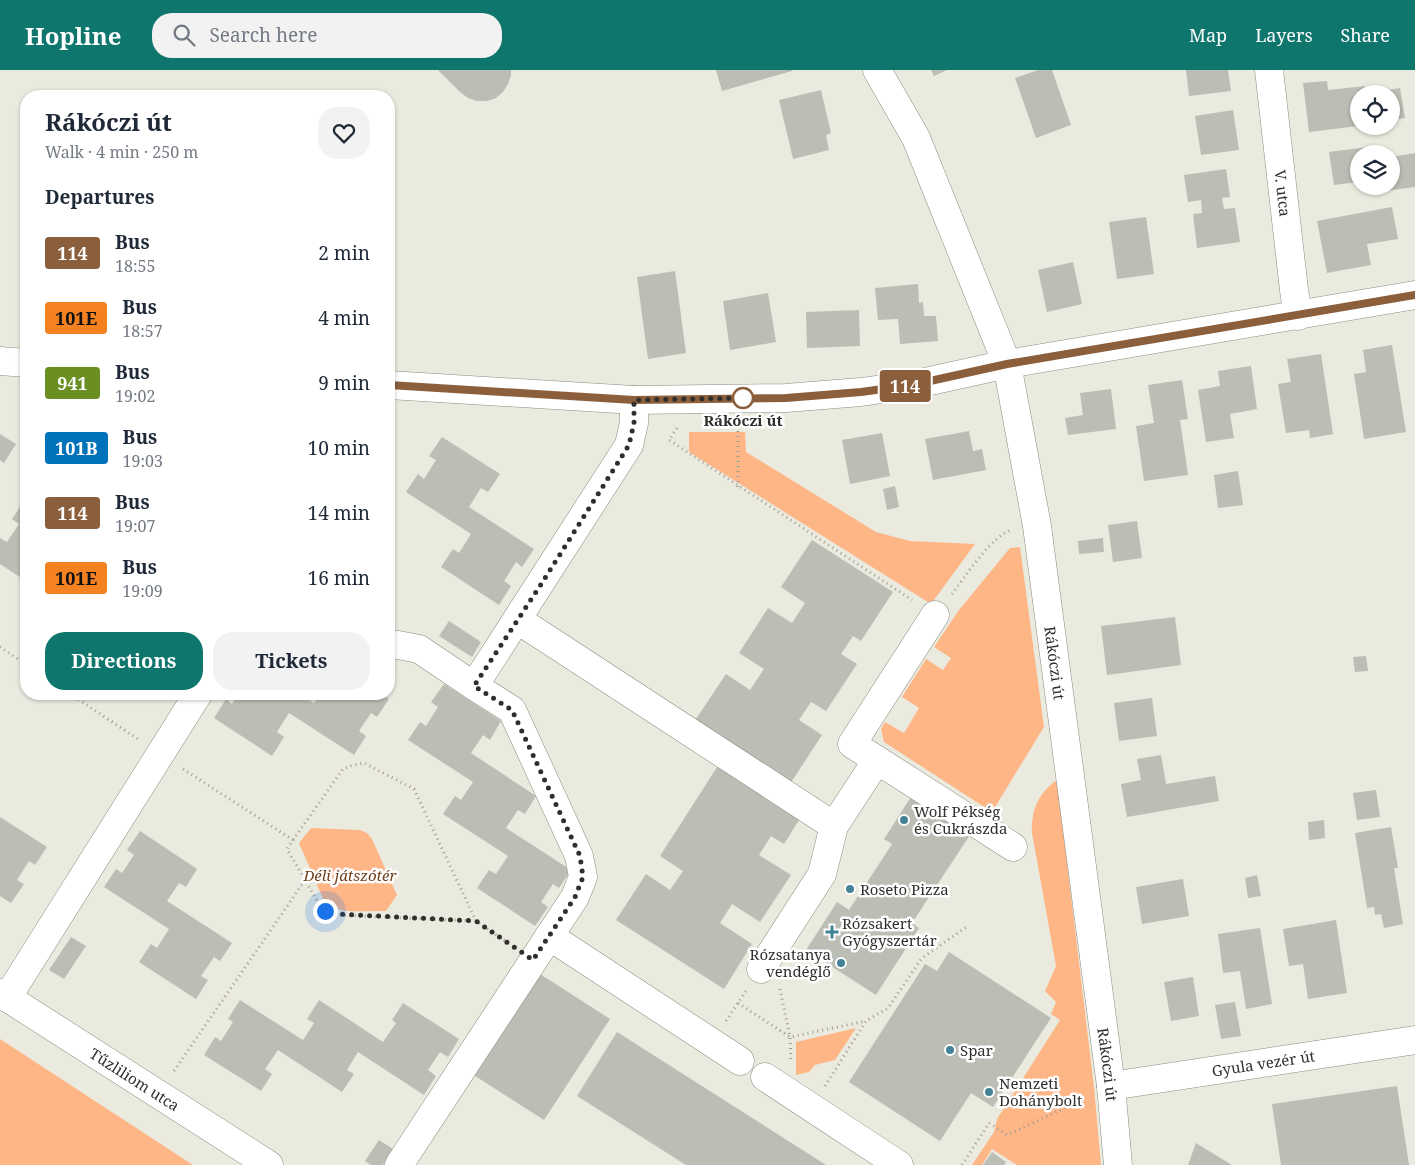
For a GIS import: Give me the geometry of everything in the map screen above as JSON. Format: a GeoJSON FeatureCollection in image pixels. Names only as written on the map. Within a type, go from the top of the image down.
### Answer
{"type":"FeatureCollection","features":[{"type":"Feature","properties":{"kind":"street","name":"Rákóczi út"},"geometry":{"type":"LineString","coordinates":[[877,70],[916,138],[1007,364],[1037,526],[1111,1086],[1118,1165]]}},
{"type":"Feature","properties":{"kind":"street","name":"V. utca"},"geometry":{"type":"LineString","coordinates":[[1269,70],[1298,316]]}},
{"type":"Feature","properties":{"kind":"street"},"geometry":{"type":"LineString","coordinates":[[395,385],[634,400],[786,398],[861,392],[912,385],[1007,364],[1415,295]]}},
{"type":"Feature","properties":{"kind":"street"},"geometry":{"type":"LineString","coordinates":[[0,361],[20,363]]}},
{"type":"Feature","properties":{"kind":"street"},"geometry":{"type":"LineString","coordinates":[[474,686],[629,445],[634,423],[634,400]]}},
{"type":"Feature","properties":{"kind":"street"},"geometry":{"type":"LineString","coordinates":[[935,615],[852,744],[1012,847]]}},
{"type":"Feature","properties":{"kind":"street"},"geometry":{"type":"LineString","coordinates":[[518,620],[834,826]]}},
{"type":"Feature","properties":{"kind":"street"},"geometry":{"type":"LineString","coordinates":[[395,645],[419,649],[512,710],[580,856],[583,877],[575,897],[399,1165]]}},
{"type":"Feature","properties":{"kind":"street"},"geometry":{"type":"LineString","coordinates":[[3,996],[194,700]]}},
{"type":"Feature","properties":{"kind":"street"},"geometry":{"type":"LineString","coordinates":[[760,969],[822,874],[834,826],[877,760]]}},
{"type":"Feature","properties":{"kind":"street"},"geometry":{"type":"LineString","coordinates":[[549,936],[740,1061]]}},
{"type":"Feature","properties":{"kind":"street","name":"Tűzliliom utca"},"geometry":{"type":"LineString","coordinates":[[3,996],[269,1165]]}},
{"type":"Feature","properties":{"kind":"street","name":"Gyula vezér út"},"geometry":{"type":"LineString","coordinates":[[1111,1086],[1415,1040]]}},
{"type":"Feature","properties":{"kind":"street"},"geometry":{"type":"LineString","coordinates":[[765,1077],[899,1165]]}},
{"type":"Feature","properties":{"kind":"path"},"geometry":{"type":"LineString","coordinates":[[738,426],[738,487]]}},
{"type":"Feature","properties":{"kind":"path"},"geometry":{"type":"LineString","coordinates":[[677,428],[669,440],[935,615],[992,543],[1008,531],[1037,526]]}},
{"type":"Feature","properties":{"kind":"path"},"geometry":{"type":"LineString","coordinates":[[0,647],[20,660]]}},
{"type":"Feature","properties":{"kind":"path"},"geometry":{"type":"LineString","coordinates":[[79,700],[293,840]]}},
{"type":"Feature","properties":{"kind":"path"},"geometry":{"type":"LineString","coordinates":[[476,921],[337,914],[325,911],[287,849],[343,769],[353,764],[364,763],[414,789],[476,921],[533,960]]}},
{"type":"Feature","properties":{"kind":"path"},"geometry":{"type":"LineString","coordinates":[[158,1094],[305,880]]}},
{"type":"Feature","properties":{"kind":"path"},"geometry":{"type":"LineString","coordinates":[[738,1003],[790,1037],[866,1021],[888,1008],[922,958],[968,926]]}},
{"type":"Feature","properties":{"kind":"path"},"geometry":{"type":"LineString","coordinates":[[712,1043],[760,969],[778,980],[801,1101]]}},
{"type":"Feature","properties":{"kind":"path"},"geometry":{"type":"LineString","coordinates":[[801,1101],[866,1021]]}},
{"type":"Feature","properties":{"kind":"path"},"geometry":{"type":"LineString","coordinates":[[962,1165],[989,1123],[1007,1135],[1111,1086]]}},
{"type":"Feature","properties":{"kind":"green space"},"geometry":{"type":"Polygon","coordinates":[[[689,432],[745,432],[746,452],[876,532],[910,541],[975,544],[931,604],[689,452],[689,432]]]}},
{"type":"Feature","properties":{"kind":"green space"},"geometry":{"type":"Polygon","coordinates":[[[1020,547],[1044,727],[992,812],[884,742],[881,729],[885,722],[904,733],[919,708],[902,697],[926,659],[943,670],[951,658],[934,647],[959,610],[1010,548],[1020,547]]]}},
{"type":"Feature","properties":{"kind":"green space"},"geometry":{"type":"Polygon","coordinates":[[[1057,780],[1094,1087],[1101,1165],[1017,1165],[992,1149],[982,1165],[972,1165],[994,1132],[997,1119],[1060,1020],[1051,1014],[1056,1002],[1045,991],[1056,966],[1032,833],[1034,810],[1037,803],[1050,785],[1057,780]]]}},
{"type":"Feature","properties":{"kind":"green space","name":"Déli játszótér"},"geometry":{"type":"Polygon","coordinates":[[[311,828],[360,830],[367,833],[372,839],[397,895],[386,911],[337,909],[324,901],[299,843],[311,828]]]}},
{"type":"Feature","properties":{"kind":"green space"},"geometry":{"type":"Polygon","coordinates":[[[856,1028],[835,1060],[815,1065],[809,1072],[796,1075],[796,1042],[856,1028]]]}},
{"type":"Feature","properties":{"kind":"green space"},"geometry":{"type":"Polygon","coordinates":[[[0,1039],[193,1165],[0,1165],[0,1039]]]}},
{"type":"Feature","properties":{"kind":"building"},"geometry":{"type":"Polygon","coordinates":[[[438,70],[511,70],[511,75],[503,92],[496,98],[487,101],[477,101],[468,98],[460,92],[438,70]]]}},
{"type":"Feature","properties":{"kind":"building"},"geometry":{"type":"Polygon","coordinates":[[[716,70],[792,70],[792,71],[722,91],[716,70]]]}},
{"type":"Feature","properties":{"kind":"building"},"geometry":{"type":"Polygon","coordinates":[[[931,70],[947,70],[934,76],[931,70]]]}},
{"type":"Feature","properties":{"kind":"building"},"geometry":{"type":"Polygon","coordinates":[[[1038,70],[1052,70],[1071,125],[1036,138],[1015,78],[1038,70]]]}},
{"type":"Feature","properties":{"kind":"building"},"geometry":{"type":"Polygon","coordinates":[[[1186,70],[1228,70],[1231,91],[1189,96],[1186,70]]]}},
{"type":"Feature","properties":{"kind":"building"},"geometry":{"type":"Polygon","coordinates":[[[1327,81],[1328,90],[1350,88],[1350,127],[1309,132],[1303,83],[1327,81]]]}},
{"type":"Feature","properties":{"kind":"building"},"geometry":{"type":"Polygon","coordinates":[[[1400,88],[1405,118],[1400,119],[1400,88]]]}},
{"type":"Feature","properties":{"kind":"building"},"geometry":{"type":"Polygon","coordinates":[[[821,90],[831,133],[826,135],[829,150],[793,159],[779,100],[821,90]]]}},
{"type":"Feature","properties":{"kind":"building"},"geometry":{"type":"Polygon","coordinates":[[[1233,110],[1239,150],[1201,155],[1195,116],[1233,110]]]}},
{"type":"Feature","properties":{"kind":"building"},"geometry":{"type":"Polygon","coordinates":[[[1350,149],[1350,183],[1334,185],[1329,152],[1350,149]]]}},
{"type":"Feature","properties":{"kind":"building"},"geometry":{"type":"Polygon","coordinates":[[[1415,153],[1415,187],[1400,189],[1400,156],[1415,153]]]}},
{"type":"Feature","properties":{"kind":"building"},"geometry":{"type":"Polygon","coordinates":[[[1226,169],[1230,197],[1222,198],[1224,209],[1235,208],[1240,242],[1197,248],[1193,214],[1202,213],[1201,200],[1188,202],[1184,175],[1226,169]]]}},
{"type":"Feature","properties":{"kind":"building"},"geometry":{"type":"Polygon","coordinates":[[[1392,207],[1398,239],[1367,244],[1371,265],[1327,273],[1317,221],[1392,207]]]}},
{"type":"Feature","properties":{"kind":"building"},"geometry":{"type":"Polygon","coordinates":[[[1146,217],[1154,274],[1117,279],[1109,222],[1146,217]]]}},
{"type":"Feature","properties":{"kind":"building"},"geometry":{"type":"Polygon","coordinates":[[[1073,262],[1082,304],[1047,312],[1038,270],[1073,262]]]}},
{"type":"Feature","properties":{"kind":"building"},"geometry":{"type":"Polygon","coordinates":[[[675,271],[686,353],[648,359],[637,277],[675,271]]]}},
{"type":"Feature","properties":{"kind":"building"},"geometry":{"type":"Polygon","coordinates":[[[918,284],[919,303],[923,302],[924,316],[936,316],[938,341],[900,344],[898,319],[878,320],[875,288],[918,284]]]}},
{"type":"Feature","properties":{"kind":"building"},"geometry":{"type":"Polygon","coordinates":[[[768,293],[776,342],[730,350],[723,301],[768,293]]]}},
{"type":"Feature","properties":{"kind":"building"},"geometry":{"type":"Polygon","coordinates":[[[859,310],[860,346],[807,348],[806,312],[859,310]]]}},
{"type":"Feature","properties":{"kind":"building"},"geometry":{"type":"Polygon","coordinates":[[[1392,345],[1406,432],[1364,439],[1354,374],[1366,372],[1363,350],[1392,345]]]}},
{"type":"Feature","properties":{"kind":"building"},"geometry":{"type":"Polygon","coordinates":[[[1321,354],[1333,434],[1310,438],[1309,430],[1286,433],[1278,384],[1291,382],[1287,359],[1321,354]]]}},
{"type":"Feature","properties":{"kind":"building"},"geometry":{"type":"Polygon","coordinates":[[[1251,366],[1257,409],[1230,414],[1234,438],[1206,442],[1198,390],[1220,386],[1218,371],[1251,366]]]}},
{"type":"Feature","properties":{"kind":"building"},"geometry":{"type":"Polygon","coordinates":[[[1182,380],[1188,419],[1180,420],[1188,475],[1144,481],[1136,426],[1154,423],[1148,385],[1182,380]]]}},
{"type":"Feature","properties":{"kind":"building"},"geometry":{"type":"Polygon","coordinates":[[[1111,389],[1116,429],[1068,435],[1065,418],[1083,415],[1080,393],[1111,389]]]}},
{"type":"Feature","properties":{"kind":"building"},"geometry":{"type":"Polygon","coordinates":[[[969,431],[973,451],[982,449],[986,470],[933,480],[925,439],[969,431]]]}},
{"type":"Feature","properties":{"kind":"building"},"geometry":{"type":"Polygon","coordinates":[[[882,433],[890,476],[850,484],[842,440],[882,433]]]}},
{"type":"Feature","properties":{"kind":"building"},"geometry":{"type":"Polygon","coordinates":[[[0,434],[16,444],[4,463],[0,460],[0,434]]]}},
{"type":"Feature","properties":{"kind":"building"},"geometry":{"type":"Polygon","coordinates":[[[442,437],[500,474],[488,492],[481,488],[469,507],[534,549],[522,567],[516,562],[504,581],[511,586],[499,605],[441,567],[453,549],[459,553],[471,534],[406,492],[418,474],[424,479],[436,460],[429,456],[442,437]]]}},
{"type":"Feature","properties":{"kind":"building"},"geometry":{"type":"Polygon","coordinates":[[[1238,471],[1243,505],[1218,508],[1214,475],[1238,471]]]}},
{"type":"Feature","properties":{"kind":"building"},"geometry":{"type":"Polygon","coordinates":[[[895,486],[899,507],[887,510],[883,489],[895,486]]]}},
{"type":"Feature","properties":{"kind":"building"},"geometry":{"type":"Polygon","coordinates":[[[20,507],[20,577],[0,564],[0,538],[7,542],[19,524],[12,519],[20,507]]]}},
{"type":"Feature","properties":{"kind":"building"},"geometry":{"type":"Polygon","coordinates":[[[1137,521],[1142,558],[1113,562],[1108,525],[1137,521]]]}},
{"type":"Feature","properties":{"kind":"building"},"geometry":{"type":"Polygon","coordinates":[[[1103,538],[1104,552],[1079,554],[1078,541],[1103,538]]]}},
{"type":"Feature","properties":{"kind":"building"},"geometry":{"type":"Polygon","coordinates":[[[812,540],[893,592],[861,641],[853,636],[841,654],[857,664],[826,711],[811,702],[799,720],[822,735],[790,784],[694,722],[726,674],[750,690],[764,669],[739,653],[768,608],[792,623],[805,603],[781,587],[812,540]]]}},
{"type":"Feature","properties":{"kind":"building"},"geometry":{"type":"Polygon","coordinates":[[[1175,617],[1181,665],[1107,675],[1101,626],[1175,617]]]}},
{"type":"Feature","properties":{"kind":"building"},"geometry":{"type":"Polygon","coordinates":[[[449,621],[481,642],[472,657],[439,636],[449,621]]]}},
{"type":"Feature","properties":{"kind":"building"},"geometry":{"type":"Polygon","coordinates":[[[1366,656],[1368,671],[1355,672],[1353,657],[1366,656]]]}},
{"type":"Feature","properties":{"kind":"building"},"geometry":{"type":"Polygon","coordinates":[[[444,684],[501,721],[490,740],[483,735],[471,753],[536,796],[525,814],[518,810],[506,828],[571,870],[559,888],[553,884],[541,902],[548,907],[535,926],[477,888],[489,870],[496,874],[508,856],[443,814],[455,796],[461,800],[473,782],[408,740],[420,722],[426,726],[438,707],[431,702],[444,684]]]}},
{"type":"Feature","properties":{"kind":"building"},"geometry":{"type":"Polygon","coordinates":[[[1152,698],[1157,736],[1119,741],[1114,703],[1152,698]]]}},
{"type":"Feature","properties":{"kind":"building"},"geometry":{"type":"Polygon","coordinates":[[[225,700],[232,704],[234,700],[309,700],[314,703],[316,700],[388,700],[377,717],[371,713],[359,731],[366,736],[354,755],[289,713],[277,732],[284,737],[272,756],[214,718],[225,700]]]}},
{"type":"Feature","properties":{"kind":"building"},"geometry":{"type":"Polygon","coordinates":[[[1161,755],[1166,784],[1215,776],[1219,801],[1127,817],[1121,784],[1141,780],[1137,759],[1161,755]]]}},
{"type":"Feature","properties":{"kind":"building"},"geometry":{"type":"Polygon","coordinates":[[[719,764],[801,817],[784,844],[771,836],[759,855],[791,875],[760,922],[732,904],[720,923],[752,944],[724,989],[616,920],[646,874],[670,890],[683,871],[660,856],[719,764]]]}},
{"type":"Feature","properties":{"kind":"building"},"geometry":{"type":"Polygon","coordinates":[[[1376,790],[1380,817],[1357,820],[1353,793],[1376,790]]]}},
{"type":"Feature","properties":{"kind":"building"},"geometry":{"type":"Polygon","coordinates":[[[911,797],[970,835],[912,923],[919,928],[876,995],[806,950],[837,902],[849,910],[892,844],[884,839],[911,797]]]}},
{"type":"Feature","properties":{"kind":"building"},"geometry":{"type":"Polygon","coordinates":[[[0,817],[47,847],[35,865],[29,861],[17,880],[24,884],[11,903],[0,896],[0,817]]]}},
{"type":"Feature","properties":{"kind":"building"},"geometry":{"type":"Polygon","coordinates":[[[1324,820],[1325,838],[1309,840],[1308,822],[1324,820]]]}},
{"type":"Feature","properties":{"kind":"building"},"geometry":{"type":"Polygon","coordinates":[[[1391,827],[1398,868],[1394,868],[1403,924],[1384,928],[1381,914],[1375,915],[1374,907],[1367,908],[1355,833],[1391,827]]]}},
{"type":"Feature","properties":{"kind":"building"},"geometry":{"type":"Polygon","coordinates":[[[140,831],[197,869],[186,887],[179,883],[167,901],[232,943],[220,961],[214,957],[201,976],[208,980],[196,999],[139,962],[151,944],[157,948],[169,929],[104,887],[116,869],[122,873],[134,855],[127,850],[140,831]]]}},
{"type":"Feature","properties":{"kind":"building"},"geometry":{"type":"Polygon","coordinates":[[[1257,875],[1261,896],[1248,898],[1245,878],[1257,875]]]}},
{"type":"Feature","properties":{"kind":"building"},"geometry":{"type":"Polygon","coordinates":[[[1183,879],[1189,916],[1142,924],[1136,887],[1183,879]]]}},
{"type":"Feature","properties":{"kind":"building"},"geometry":{"type":"Polygon","coordinates":[[[1336,920],[1347,993],[1308,999],[1303,964],[1289,966],[1283,929],[1336,920]]]}},
{"type":"Feature","properties":{"kind":"building"},"geometry":{"type":"Polygon","coordinates":[[[1260,928],[1272,1004],[1246,1009],[1240,971],[1223,973],[1218,934],[1260,928]]]}},
{"type":"Feature","properties":{"kind":"building"},"geometry":{"type":"Polygon","coordinates":[[[71,937],[86,946],[64,979],[49,970],[71,937]]]}},
{"type":"Feature","properties":{"kind":"building","name":"Spar"},"geometry":{"type":"Polygon","coordinates":[[[949,952],[1051,1018],[993,1107],[971,1093],[940,1141],[849,1082],[925,964],[937,971],[949,952]]]}},
{"type":"Feature","properties":{"kind":"building"},"geometry":{"type":"Polygon","coordinates":[[[537,972],[610,1019],[544,1120],[472,1074],[537,972]]]}},
{"type":"Feature","properties":{"kind":"building"},"geometry":{"type":"Polygon","coordinates":[[[1193,977],[1199,1016],[1171,1021],[1164,982],[1193,977]]]}},
{"type":"Feature","properties":{"kind":"building"},"geometry":{"type":"Polygon","coordinates":[[[240,1000],[303,1040],[314,1023],[307,1019],[319,1000],[383,1042],[396,1023],[392,1020],[403,1003],[459,1039],[448,1057],[440,1052],[428,1070],[436,1076],[424,1095],[358,1052],[347,1070],[354,1074],[342,1092],[278,1050],[265,1069],[272,1074],[261,1091],[204,1055],[215,1037],[221,1041],[233,1022],[228,1019],[240,1000]]]}},
{"type":"Feature","properties":{"kind":"building"},"geometry":{"type":"Polygon","coordinates":[[[1235,1002],[1241,1036],[1221,1039],[1215,1005],[1235,1002]]]}},
{"type":"Feature","properties":{"kind":"building"},"geometry":{"type":"Polygon","coordinates":[[[617,1032],[826,1165],[686,1165],[577,1096],[617,1032]]]}},
{"type":"Feature","properties":{"kind":"building"},"geometry":{"type":"Polygon","coordinates":[[[1397,1086],[1409,1165],[1281,1165],[1272,1104],[1397,1086]]]}},
{"type":"Feature","properties":{"kind":"building"},"geometry":{"type":"Polygon","coordinates":[[[379,1140],[393,1149],[383,1165],[371,1165],[365,1161],[379,1140]]]}},
{"type":"Feature","properties":{"kind":"building"},"geometry":{"type":"Polygon","coordinates":[[[1196,1143],[1232,1165],[1188,1165],[1196,1143]]]}},
{"type":"Feature","properties":{"kind":"building"},"geometry":{"type":"Polygon","coordinates":[[[992,1152],[1006,1162],[1004,1165],[983,1165],[992,1152]]]}},
{"type":"Feature","properties":{"kind":"bus line","name":"114"},"geometry":{"type":"LineString","coordinates":[[395,385],[634,400],[786,398],[861,392],[912,385],[1007,364],[1415,295]]}},
{"type":"Feature","properties":{"kind":"place","name":"Rákóczi út"},"geometry":{"type":"Point","coordinates":[743,398]}},
{"type":"Feature","properties":{"kind":"place","name":"Wolf Pékség és Cukrászda"},"geometry":{"type":"Point","coordinates":[904,820]}},
{"type":"Feature","properties":{"kind":"place","name":"Roseto Pizza"},"geometry":{"type":"Point","coordinates":[850,889]}},
{"type":"Feature","properties":{"kind":"place","name":"Rózsakert Gyógyszertár"},"geometry":{"type":"Point","coordinates":[832,932]}},
{"type":"Feature","properties":{"kind":"place","name":"Rózsatanya vendéglő"},"geometry":{"type":"Point","coordinates":[841,963]}},
{"type":"Feature","properties":{"kind":"place","name":"Spar"},"geometry":{"type":"Point","coordinates":[950,1050]}},
{"type":"Feature","properties":{"kind":"place","name":"Nemzeti Dohánybolt"},"geometry":{"type":"Point","coordinates":[989,1092]}},
{"type":"Feature","properties":{"kind":"route"},"geometry":{"type":"LineString","coordinates":[[325,911],[337,914],[476,921],[533,960],[575,897],[583,877],[580,856],[512,710],[474,686],[629,445],[634,423],[634,400],[743,398]]}}]}
